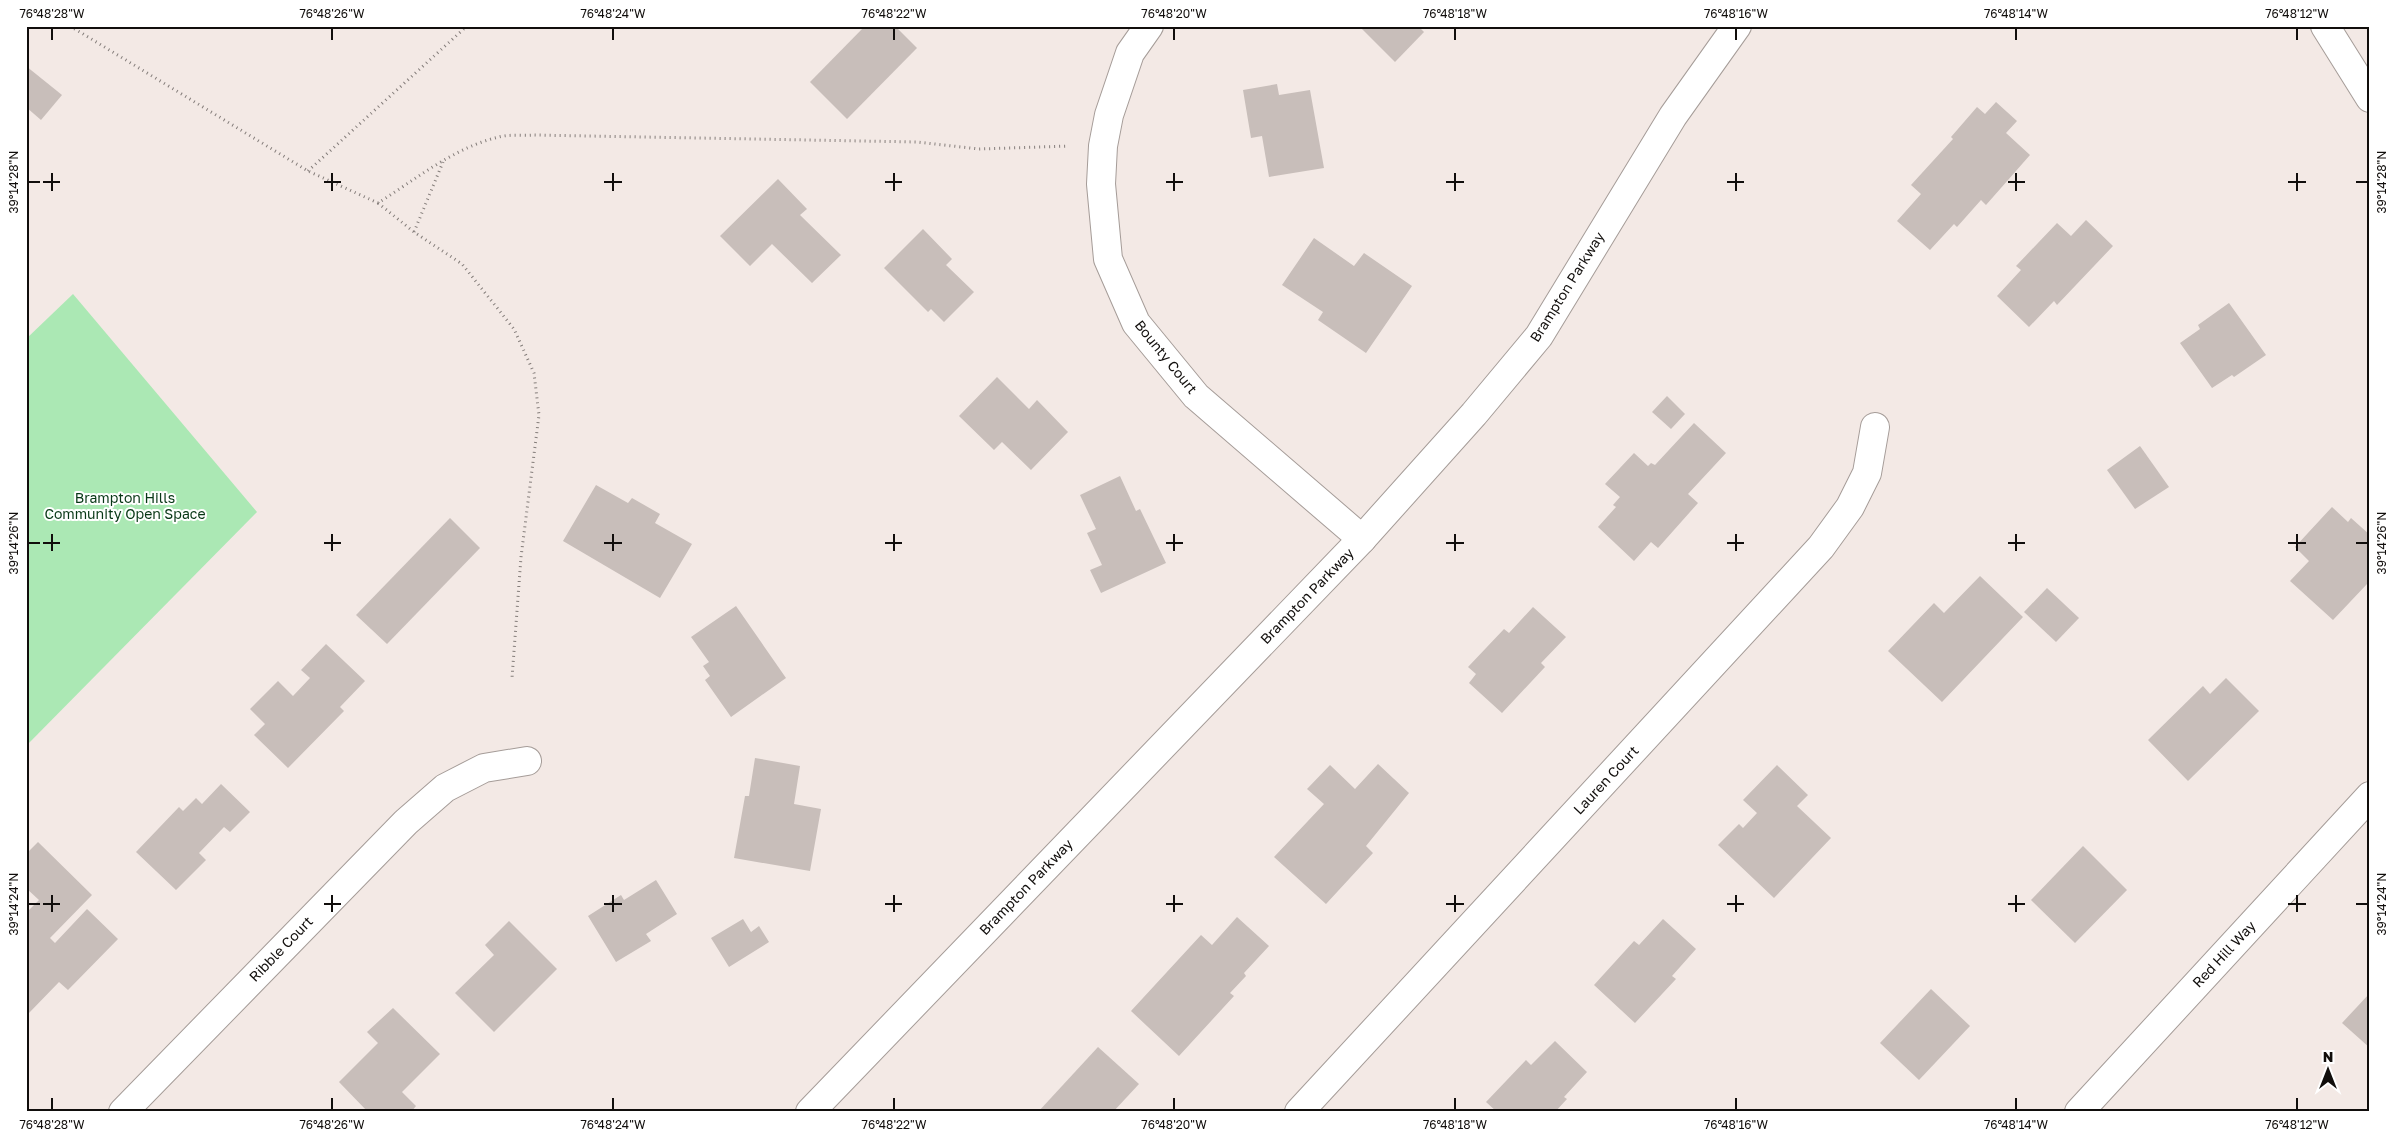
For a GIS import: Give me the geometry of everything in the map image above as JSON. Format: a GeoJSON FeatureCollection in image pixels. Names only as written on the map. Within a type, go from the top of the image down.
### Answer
{"type":"FeatureCollection","features":[{"type":"Feature","properties":{"kind":"street","name":"Bounty Court"},"geometry":{"type":"LineString","coordinates":[[1149,26],[1130,53],[1109,115],[1103,146],[1101,184],[1108,259],[1136,324],[1196,396],[1362,538]]}},
{"type":"Feature","properties":{"kind":"street","name":"Brampton Parkway"},"geometry":{"type":"LineString","coordinates":[[810,1112],[1362,538],[1474,414],[1539,336],[1673,116],[1737,26]]}},
{"type":"Feature","properties":{"kind":"street"},"geometry":{"type":"LineString","coordinates":[[2325,26],[2370,98]]}},
{"type":"Feature","properties":{"kind":"street","name":"Lauren Court"},"geometry":{"type":"LineString","coordinates":[[1299,1112],[1821,547],[1850,507],[1867,473],[1875,427]]}},
{"type":"Feature","properties":{"kind":"street","name":"Ribble Court"},"geometry":{"type":"LineString","coordinates":[[123,1112],[406,822],[445,788],[484,768],[527,761]]}},
{"type":"Feature","properties":{"kind":"street","name":"Red Hill Way"},"geometry":{"type":"LineString","coordinates":[[2079,1112],[2370,796]]}},
{"type":"Feature","properties":{"kind":"path"},"geometry":{"type":"LineString","coordinates":[[70,26],[308,171],[378,203],[414,232],[462,264],[514,329],[534,373],[539,415],[521,557],[512,678]]}},
{"type":"Feature","properties":{"kind":"path"},"geometry":{"type":"LineString","coordinates":[[308,171],[467,26]]}},
{"type":"Feature","properties":{"kind":"path"},"geometry":{"type":"LineString","coordinates":[[378,203],[444,161],[468,148],[500,136],[918,142],[979,149],[1103,146]]}},
{"type":"Feature","properties":{"kind":"path"},"geometry":{"type":"LineString","coordinates":[[414,232],[444,161]]}},
{"type":"Feature","properties":{"kind":"green space","name":"Brampton Hills Community Open Space"},"geometry":{"type":"Polygon","coordinates":[[[73,294],[257,512],[26,746],[26,339],[73,294]]]}},
{"type":"Feature","properties":{"kind":"building"},"geometry":{"type":"Polygon","coordinates":[[[865,26],[895,26],[917,48],[847,119],[810,82],[865,26]]]}},
{"type":"Feature","properties":{"kind":"building"},"geometry":{"type":"Polygon","coordinates":[[[1359,26],[1418,26],[1424,32],[1395,62],[1359,26]]]}},
{"type":"Feature","properties":{"kind":"building"},"geometry":{"type":"Polygon","coordinates":[[[26,66],[62,95],[41,120],[26,107],[26,66]]]}},
{"type":"Feature","properties":{"kind":"building"},"geometry":{"type":"Polygon","coordinates":[[[1277,84],[1279,95],[1310,90],[1324,168],[1269,177],[1262,136],[1251,138],[1243,90],[1277,84]]]}},
{"type":"Feature","properties":{"kind":"building"},"geometry":{"type":"Polygon","coordinates":[[[1996,102],[2017,121],[2006,133],[2030,155],[1986,205],[1981,200],[1957,227],[1954,224],[1930,250],[1897,221],[1921,194],[1911,185],[1953,139],[1951,137],[1977,107],[1985,114],[1996,102]]]}},
{"type":"Feature","properties":{"kind":"building"},"geometry":{"type":"Polygon","coordinates":[[[778,179],[807,209],[800,215],[841,255],[812,283],[772,244],[750,266],[720,236],[778,179]]]}},
{"type":"Feature","properties":{"kind":"building"},"geometry":{"type":"Polygon","coordinates":[[[2086,220],[2113,246],[2057,305],[2054,301],[2029,327],[1997,296],[2021,270],[2016,266],[2057,223],[2071,236],[2086,220]]]}},
{"type":"Feature","properties":{"kind":"building"},"geometry":{"type":"Polygon","coordinates":[[[923,229],[952,259],[946,265],[974,292],[944,322],[931,309],[928,312],[884,268],[923,229]]]}},
{"type":"Feature","properties":{"kind":"building"},"geometry":{"type":"Polygon","coordinates":[[[1314,238],[1354,266],[1364,253],[1412,286],[1366,353],[1318,320],[1323,312],[1282,285],[1314,238]]]}},
{"type":"Feature","properties":{"kind":"building"},"geometry":{"type":"Polygon","coordinates":[[[2229,303],[2266,355],[2234,377],[2232,375],[2212,388],[2180,343],[2200,329],[2198,325],[2229,303]]]}},
{"type":"Feature","properties":{"kind":"building"},"geometry":{"type":"Polygon","coordinates":[[[997,377],[1029,409],[1037,400],[1068,432],[1031,470],[1002,442],[994,450],[959,416],[997,377]]]}},
{"type":"Feature","properties":{"kind":"building"},"geometry":{"type":"Polygon","coordinates":[[[1667,396],[1685,414],[1671,429],[1652,412],[1667,396]]]}},
{"type":"Feature","properties":{"kind":"building"},"geometry":{"type":"Polygon","coordinates":[[[1694,423],[1726,453],[1688,494],[1698,503],[1658,548],[1651,542],[1634,561],[1598,527],[1616,507],[1613,505],[1620,497],[1605,484],[1634,453],[1648,466],[1651,463],[1655,465],[1694,423]]]}},
{"type":"Feature","properties":{"kind":"building"},"geometry":{"type":"Polygon","coordinates":[[[2140,446],[2169,487],[2135,509],[2107,470],[2140,446]]]}},
{"type":"Feature","properties":{"kind":"building"},"geometry":{"type":"Polygon","coordinates":[[[1120,476],[1136,511],[1140,509],[1166,563],[1101,593],[1090,570],[1102,565],[1087,533],[1096,529],[1080,495],[1120,476]]]}},
{"type":"Feature","properties":{"kind":"building"},"geometry":{"type":"Polygon","coordinates":[[[596,485],[628,503],[632,498],[660,514],[655,523],[692,544],[660,598],[563,541],[596,485]]]}},
{"type":"Feature","properties":{"kind":"building"},"geometry":{"type":"Polygon","coordinates":[[[2332,507],[2348,522],[2351,518],[2370,535],[2370,586],[2367,584],[2333,620],[2290,581],[2309,561],[2295,547],[2332,507]]]}},
{"type":"Feature","properties":{"kind":"building"},"geometry":{"type":"Polygon","coordinates":[[[450,518],[480,548],[387,644],[356,615],[450,518]]]}},
{"type":"Feature","properties":{"kind":"building"},"geometry":{"type":"Polygon","coordinates":[[[1980,576],[2023,617],[1942,702],[1888,651],[1934,603],[1944,613],[1980,576]]]}},
{"type":"Feature","properties":{"kind":"building"},"geometry":{"type":"Polygon","coordinates":[[[2047,588],[2079,618],[2056,642],[2024,612],[2047,588]]]}},
{"type":"Feature","properties":{"kind":"building"},"geometry":{"type":"Polygon","coordinates":[[[736,606],[786,678],[731,717],[705,680],[710,676],[703,666],[709,662],[691,637],[736,606]]]}},
{"type":"Feature","properties":{"kind":"building"},"geometry":{"type":"Polygon","coordinates":[[[1533,607],[1566,637],[1541,663],[1545,667],[1502,713],[1469,683],[1476,674],[1468,667],[1504,629],[1509,633],[1533,607]]]}},
{"type":"Feature","properties":{"kind":"building"},"geometry":{"type":"Polygon","coordinates":[[[326,644],[365,681],[340,707],[344,711],[288,768],[254,735],[265,724],[250,709],[278,681],[293,696],[310,678],[301,670],[326,644]]]}},
{"type":"Feature","properties":{"kind":"building"},"geometry":{"type":"Polygon","coordinates":[[[2226,678],[2259,711],[2188,781],[2148,740],[2203,686],[2210,694],[2226,678]]]}},
{"type":"Feature","properties":{"kind":"building"},"geometry":{"type":"Polygon","coordinates":[[[755,758],[800,766],[794,804],[821,809],[810,871],[734,858],[745,796],[749,796],[755,758]]]}},
{"type":"Feature","properties":{"kind":"building"},"geometry":{"type":"Polygon","coordinates":[[[1378,764],[1409,793],[1366,846],[1373,853],[1326,904],[1274,857],[1324,804],[1307,789],[1330,765],[1355,789],[1378,764]]]}},
{"type":"Feature","properties":{"kind":"building"},"geometry":{"type":"Polygon","coordinates":[[[1777,765],[1808,795],[1797,806],[1831,838],[1774,898],[1718,845],[1739,824],[1743,828],[1757,813],[1743,800],[1777,765]]]}},
{"type":"Feature","properties":{"kind":"building"},"geometry":{"type":"Polygon","coordinates":[[[221,784],[250,812],[230,832],[224,827],[199,853],[206,860],[176,890],[136,852],[179,807],[183,811],[196,798],[202,804],[221,784]]]}},
{"type":"Feature","properties":{"kind":"building"},"geometry":{"type":"Polygon","coordinates":[[[38,842],[92,895],[50,938],[55,943],[87,909],[118,939],[68,990],[59,982],[29,1013],[26,1011],[26,939],[29,936],[26,933],[26,913],[39,900],[26,888],[26,854],[38,842]]]}},
{"type":"Feature","properties":{"kind":"building"},"geometry":{"type":"Polygon","coordinates":[[[2083,846],[2127,890],[2075,943],[2031,900],[2083,846]]]}},
{"type":"Feature","properties":{"kind":"building"},"geometry":{"type":"Polygon","coordinates":[[[656,880],[677,914],[646,934],[651,941],[616,962],[588,916],[621,895],[624,900],[656,880]]]}},
{"type":"Feature","properties":{"kind":"building"},"geometry":{"type":"Polygon","coordinates":[[[1237,917],[1269,946],[1244,973],[1246,976],[1230,993],[1234,996],[1179,1056],[1131,1011],[1201,935],[1212,945],[1237,917]]]}},
{"type":"Feature","properties":{"kind":"building"},"geometry":{"type":"Polygon","coordinates":[[[743,919],[751,932],[759,926],[769,942],[729,967],[711,938],[743,919]]]}},
{"type":"Feature","properties":{"kind":"building"},"geometry":{"type":"Polygon","coordinates":[[[1663,919],[1696,949],[1672,976],[1676,979],[1635,1023],[1594,985],[1634,941],[1639,945],[1663,919]]]}},
{"type":"Feature","properties":{"kind":"building"},"geometry":{"type":"Polygon","coordinates":[[[509,921],[557,969],[494,1032],[455,993],[494,955],[485,945],[509,921]]]}},
{"type":"Feature","properties":{"kind":"building"},"geometry":{"type":"Polygon","coordinates":[[[1931,989],[1970,1026],[1919,1080],[1880,1043],[1931,989]]]}},
{"type":"Feature","properties":{"kind":"building"},"geometry":{"type":"Polygon","coordinates":[[[2370,993],[2370,1048],[2342,1023],[2370,993]]]}},
{"type":"Feature","properties":{"kind":"building"},"geometry":{"type":"Polygon","coordinates":[[[393,1008],[440,1054],[402,1092],[416,1106],[411,1112],[368,1112],[339,1082],[378,1043],[367,1032],[393,1008]]]}},
{"type":"Feature","properties":{"kind":"building"},"geometry":{"type":"Polygon","coordinates":[[[1555,1041],[1587,1072],[1564,1097],[1567,1099],[1555,1112],[1497,1112],[1486,1102],[1526,1060],[1531,1065],[1555,1041]]]}},
{"type":"Feature","properties":{"kind":"building"},"geometry":{"type":"Polygon","coordinates":[[[1098,1047],[1139,1084],[1113,1112],[1038,1112],[1098,1047]]]}}]}
